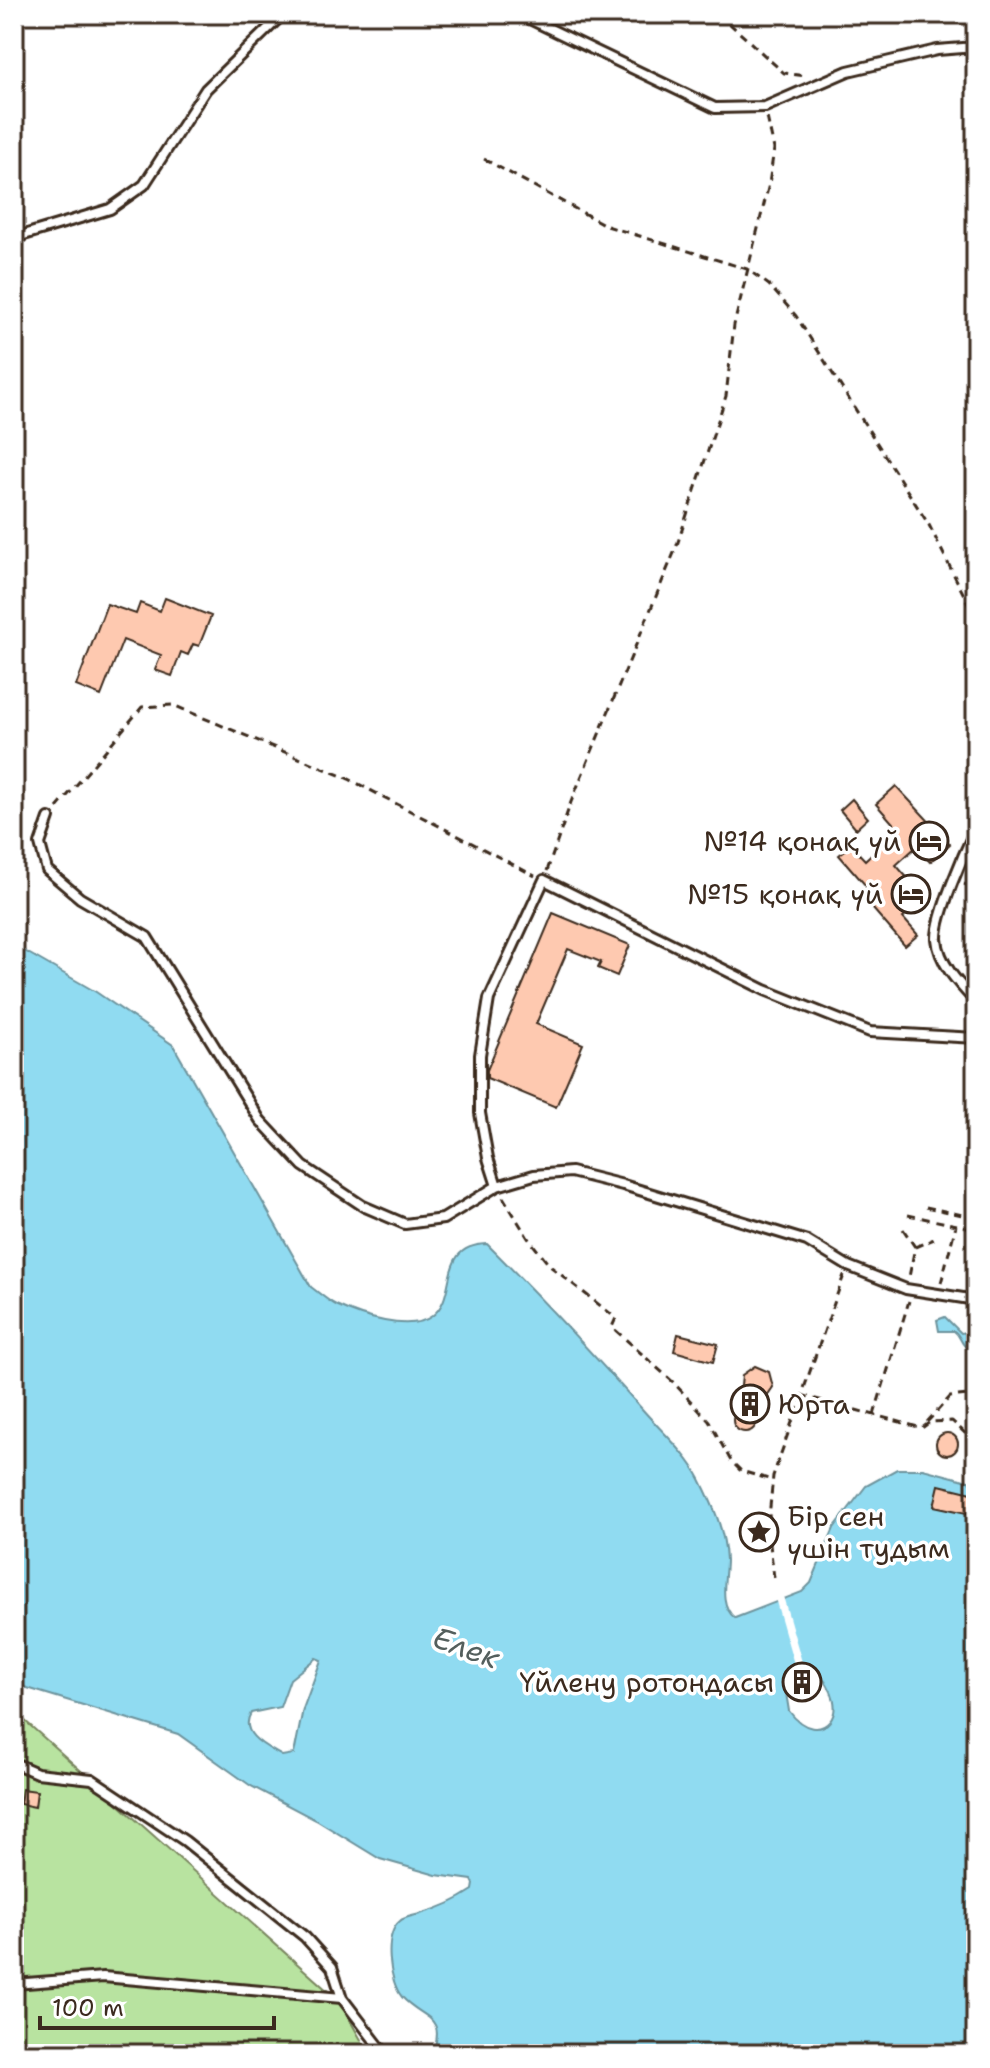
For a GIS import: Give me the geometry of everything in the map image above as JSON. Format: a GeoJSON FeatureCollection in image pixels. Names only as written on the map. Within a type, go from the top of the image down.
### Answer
{"type":"FeatureCollection","features":[{"type":"Feature","properties":{"kind":"lane"},"geometry":{"type":"LineString","coordinates":[[14,238],[110,209],[144,185],[206,89],[283,14]]}},
{"type":"Feature","properties":{"kind":"lane"},"geometry":{"type":"LineString","coordinates":[[519,14],[715,108],[765,107],[848,71],[937,50],[976,47]]}},
{"type":"Feature","properties":{"kind":"lane"},"geometry":{"type":"LineString","coordinates":[[49,818],[40,844],[47,870],[80,898],[147,937],[260,1120],[303,1166],[363,1206],[405,1224],[443,1219],[497,1186],[534,1175],[571,1172],[807,1241],[848,1266],[910,1289],[976,1300]]}},
{"type":"Feature","properties":{"kind":"lane"},"geometry":{"type":"LineString","coordinates":[[976,828],[943,912],[937,938],[943,961],[976,1002]]}},
{"type":"Feature","properties":{"kind":"lane"},"geometry":{"type":"LineString","coordinates":[[497,1186],[488,1158],[480,1113],[480,1055],[489,999],[544,880],[765,990],[870,1032],[976,1038]]}},
{"type":"Feature","properties":{"kind":"lane"},"geometry":{"type":"LineString","coordinates":[[14,1763],[37,1773],[92,1779],[185,1841],[305,1937],[332,1967],[342,1998],[385,2054]]}},
{"type":"Feature","properties":{"kind":"lane"},"geometry":{"type":"LineString","coordinates":[[14,1984],[103,1977],[342,1998]]}},
{"type":"Feature","properties":{"kind":"path"},"geometry":{"type":"LineString","coordinates":[[719,14],[784,73],[827,80]]}},
{"type":"Feature","properties":{"kind":"path"},"geometry":{"type":"LineString","coordinates":[[49,818],[142,707],[173,705],[349,779],[544,880],[571,802],[676,548],[726,396],[734,325],[769,184],[774,149],[765,107]]}},
{"type":"Feature","properties":{"kind":"path"},"geometry":{"type":"LineString","coordinates":[[484,159],[607,226],[747,269],[769,285],[796,316],[929,525],[967,601],[976,631]]}},
{"type":"Feature","properties":{"kind":"path"},"geometry":{"type":"LineString","coordinates":[[497,1186],[528,1238],[550,1266],[616,1318],[612,1327],[673,1382],[709,1421],[731,1461],[741,1471],[772,1480]]}},
{"type":"Feature","properties":{"kind":"path"},"geometry":{"type":"LineString","coordinates":[[926,1207],[976,1218]]}},
{"type":"Feature","properties":{"kind":"path"},"geometry":{"type":"LineString","coordinates":[[908,1215],[976,1229]]}},
{"type":"Feature","properties":{"kind":"path"},"geometry":{"type":"LineString","coordinates":[[938,1294],[956,1225]]}},
{"type":"Feature","properties":{"kind":"path"},"geometry":{"type":"LineString","coordinates":[[874,1415],[910,1289],[915,1247],[903,1229]]}},
{"type":"Feature","properties":{"kind":"path"},"geometry":{"type":"LineString","coordinates":[[915,1247],[934,1239]]}},
{"type":"Feature","properties":{"kind":"path"},"geometry":{"type":"LineString","coordinates":[[774,1578],[768,1528],[772,1480],[848,1266]]}},
{"type":"Feature","properties":{"kind":"path"},"geometry":{"type":"LineString","coordinates":[[922,1428],[950,1397],[976,1394]]}},
{"type":"Feature","properties":{"kind":"path"},"geometry":{"type":"LineString","coordinates":[[801,1395],[922,1428]]}},
{"type":"Feature","properties":{"kind":"path"},"geometry":{"type":"LineString","coordinates":[[974,1446],[976,1413]]}},
{"type":"Feature","properties":{"kind":"path"},"geometry":{"type":"LineString","coordinates":[[922,1428],[930,1422],[952,1421],[964,1431],[974,1446]]}},
{"type":"Feature","properties":{"kind":"green space"},"geometry":{"type":"Polygon","coordinates":[[[14,1711],[339,2001],[369,2054],[14,2054],[14,1711]]]}},
{"type":"Feature","properties":{"kind":"water","name":"Елек"},"geometry":{"type":"Polygon","coordinates":[[[14,945],[96,992],[173,1045],[311,1287],[333,1303],[384,1321],[423,1321],[440,1307],[454,1262],[460,1253],[487,1244],[585,1346],[695,1469],[721,1528],[726,1560],[726,1606],[735,1618],[802,1592],[811,1583],[834,1528],[866,1486],[897,1469],[923,1469],[976,1483],[976,2054],[432,2054],[437,2032],[435,2025],[397,1990],[391,1970],[391,1937],[402,1919],[443,1906],[473,1890],[472,1880],[436,1875],[380,1859],[316,1820],[251,1786],[178,1734],[14,1684],[14,945]],[[316,1658],[290,1679],[280,1707],[251,1713],[248,1721],[248,1727],[256,1739],[282,1756],[294,1754],[303,1709],[321,1660],[316,1658]],[[804,1669],[790,1676],[786,1693],[789,1711],[801,1723],[812,1728],[822,1727],[830,1721],[834,1712],[834,1699],[828,1685],[815,1670],[804,1669]]]}},
{"type":"Feature","properties":{"kind":"water"},"geometry":{"type":"Polygon","coordinates":[[[945,1317],[961,1333],[975,1331],[974,1345],[967,1348],[954,1331],[939,1331],[937,1320],[945,1317]]]}},
{"type":"Feature","properties":{"kind":"pier"},"geometry":{"type":"Polygon","coordinates":[[[783,1596],[804,1669],[796,1671],[775,1598],[783,1596]]]}},
{"type":"Feature","properties":{"kind":"building"},"geometry":{"type":"Polygon","coordinates":[[[165,598],[211,616],[199,646],[193,644],[188,655],[181,652],[172,676],[155,670],[161,655],[123,640],[101,696],[76,686],[107,604],[136,614],[140,603],[160,611],[165,598]]]}},
{"type":"Feature","properties":{"kind":"building"},"geometry":{"type":"Polygon","coordinates":[[[896,786],[950,844],[930,862],[916,847],[896,865],[925,898],[903,918],[918,935],[905,946],[860,894],[867,887],[839,855],[851,845],[865,860],[898,829],[876,804],[896,786]]]}},
{"type":"Feature","properties":{"kind":"building"},"geometry":{"type":"Polygon","coordinates":[[[852,799],[868,818],[856,829],[840,810],[852,799]]]}},
{"type":"Feature","properties":{"kind":"building"},"geometry":{"type":"Polygon","coordinates":[[[553,913],[630,945],[617,976],[598,968],[601,962],[568,949],[536,1024],[583,1044],[556,1107],[487,1078],[487,1070],[553,913]]]}},
{"type":"Feature","properties":{"kind":"building"},"geometry":{"type":"Polygon","coordinates":[[[678,1334],[718,1344],[713,1362],[674,1351],[678,1334]]]}},
{"type":"Feature","properties":{"kind":"building","name":"Юрта"},"geometry":{"type":"Polygon","coordinates":[[[755,1366],[769,1372],[773,1387],[767,1396],[743,1408],[746,1395],[741,1386],[742,1375],[755,1366]]]}},
{"type":"Feature","properties":{"kind":"building"},"geometry":{"type":"Polygon","coordinates":[[[745,1408],[754,1411],[757,1420],[754,1429],[745,1432],[736,1429],[733,1420],[736,1411],[745,1408]]]}},
{"type":"Feature","properties":{"kind":"building"},"geometry":{"type":"Polygon","coordinates":[[[947,1433],[955,1436],[958,1444],[955,1452],[947,1455],[939,1452],[936,1444],[939,1436],[947,1433]]]}},
{"type":"Feature","properties":{"kind":"building"},"geometry":{"type":"Polygon","coordinates":[[[939,1485],[976,1494],[976,1515],[934,1506],[939,1485]]]}},
{"type":"Feature","properties":{"kind":"building","name":"Үйлену ротондaсы"},"geometry":{"type":"Polygon","coordinates":[[[810,1671],[814,1689],[795,1693],[791,1675],[810,1671]]]}},
{"type":"Feature","properties":{"kind":"building"},"geometry":{"type":"Polygon","coordinates":[[[22,1789],[37,1791],[35,1807],[20,1804],[22,1789]]]}},
{"type":"Feature","properties":{"kind":"place","name":"№14 қонақ үй"},"geometry":{"type":"Point","coordinates":[929,841]}},
{"type":"Feature","properties":{"kind":"place","name":"№15 қонақ үй"},"geometry":{"type":"Point","coordinates":[911,894]}},
{"type":"Feature","properties":{"kind":"place","name":"Юрта"},"geometry":{"type":"Point","coordinates":[750,1404]}},
{"type":"Feature","properties":{"kind":"place","name":"Бір сен үшін тудым"},"geometry":{"type":"Point","coordinates":[759,1532]}},
{"type":"Feature","properties":{"kind":"place","name":"Үйлену ротондaсы"},"geometry":{"type":"Point","coordinates":[802,1682]}}]}
